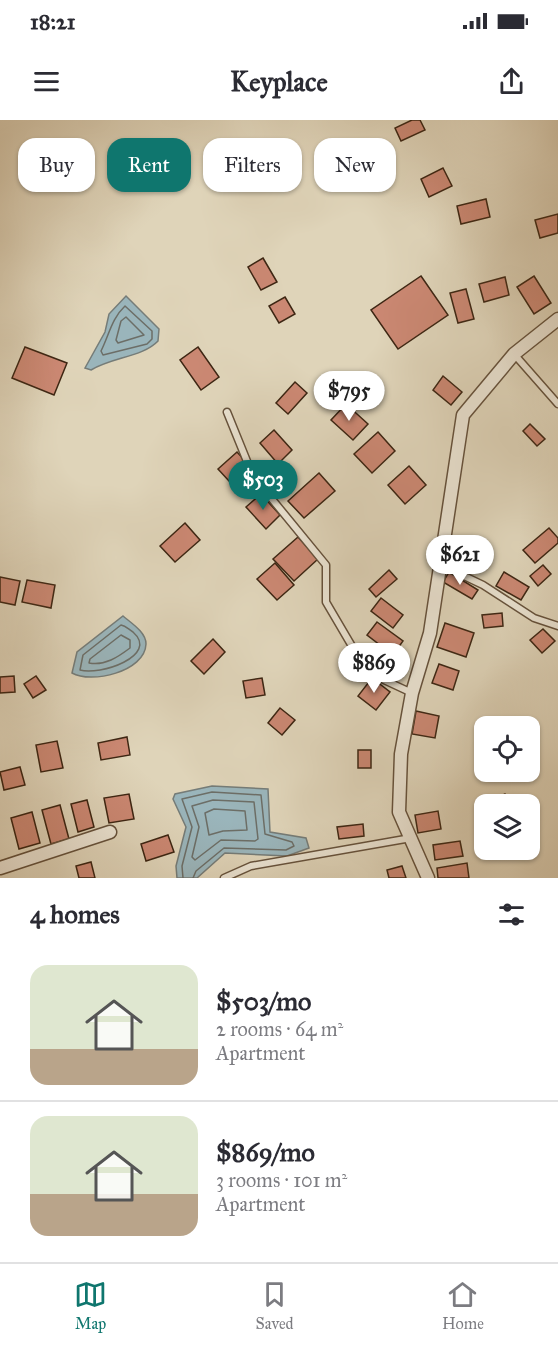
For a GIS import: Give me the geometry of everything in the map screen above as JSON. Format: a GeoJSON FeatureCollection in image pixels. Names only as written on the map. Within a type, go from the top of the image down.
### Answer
{"type":"FeatureCollection","features":[{"type":"Feature","properties":{"kind":"street"},"geometry":{"type":"LineString","coordinates":[[429,878],[399,812],[401,754],[412,693],[430,633],[463,415],[514,354],[558,320]]}},
{"type":"Feature","properties":{"kind":"street"},"geometry":{"type":"LineString","coordinates":[[0,868],[110,832]]}},
{"type":"Feature","properties":{"kind":"lane"},"geometry":{"type":"LineString","coordinates":[[514,354],[558,404]]}},
{"type":"Feature","properties":{"kind":"lane"},"geometry":{"type":"LineString","coordinates":[[226,412],[254,477],[326,565],[326,602],[352,648],[382,679],[412,693]]}},
{"type":"Feature","properties":{"kind":"lane"},"geometry":{"type":"LineString","coordinates":[[441,565],[483,585],[534,618],[558,626]]}},
{"type":"Feature","properties":{"kind":"lane"},"geometry":{"type":"LineString","coordinates":[[224,878],[250,866],[412,838]]}},
{"type":"Feature","properties":{"kind":"water"},"geometry":{"type":"Polygon","coordinates":[[[126,296],[159,329],[158,341],[136,354],[108,362],[91,370],[85,368],[105,332],[109,314],[126,296]]]}},
{"type":"Feature","properties":{"kind":"water"},"geometry":{"type":"Polygon","coordinates":[[[123,616],[144,636],[146,644],[137,662],[116,673],[104,676],[91,677],[72,673],[77,652],[123,616]]]}},
{"type":"Feature","properties":{"kind":"water"},"geometry":{"type":"Polygon","coordinates":[[[212,786],[268,789],[270,832],[306,838],[309,848],[287,856],[225,853],[197,878],[177,878],[176,866],[186,827],[173,799],[175,794],[212,786]]]}},
{"type":"Feature","properties":{"kind":"building"},"geometry":{"type":"Polygon","coordinates":[[[412,120],[420,120],[425,130],[401,141],[395,128],[412,120]]]}},
{"type":"Feature","properties":{"kind":"building"},"geometry":{"type":"Polygon","coordinates":[[[443,168],[452,186],[429,197],[421,179],[443,168]]]}},
{"type":"Feature","properties":{"kind":"building"},"geometry":{"type":"Polygon","coordinates":[[[486,199],[490,217],[461,224],[457,206],[486,199]]]}},
{"type":"Feature","properties":{"kind":"building"},"geometry":{"type":"Polygon","coordinates":[[[558,214],[558,233],[540,238],[535,220],[558,214]]]}},
{"type":"Feature","properties":{"kind":"building"},"geometry":{"type":"Polygon","coordinates":[[[263,258],[277,282],[261,290],[248,267],[263,258]]]}},
{"type":"Feature","properties":{"kind":"building"},"geometry":{"type":"Polygon","coordinates":[[[421,276],[448,315],[398,349],[371,310],[421,276]]]}},
{"type":"Feature","properties":{"kind":"building"},"geometry":{"type":"Polygon","coordinates":[[[534,276],[551,303],[534,314],[517,287],[534,276]]]}},
{"type":"Feature","properties":{"kind":"building"},"geometry":{"type":"Polygon","coordinates":[[[505,277],[509,295],[484,302],[479,284],[505,277]]]}},
{"type":"Feature","properties":{"kind":"building"},"geometry":{"type":"Polygon","coordinates":[[[466,289],[474,319],[458,323],[450,293],[466,289]]]}},
{"type":"Feature","properties":{"kind":"building"},"geometry":{"type":"Polygon","coordinates":[[[285,297],[295,314],[279,323],[269,306],[285,297]]]}},
{"type":"Feature","properties":{"kind":"building"},"geometry":{"type":"Polygon","coordinates":[[[25,347],[67,363],[54,395],[12,378],[25,347]]]}},
{"type":"Feature","properties":{"kind":"building"},"geometry":{"type":"Polygon","coordinates":[[[198,347],[219,377],[201,390],[180,360],[198,347]]]}},
{"type":"Feature","properties":{"kind":"building"},"geometry":{"type":"Polygon","coordinates":[[[443,376],[462,392],[451,405],[433,390],[443,376]]]}},
{"type":"Feature","properties":{"kind":"building"},"geometry":{"type":"Polygon","coordinates":[[[295,382],[307,393],[288,414],[276,403],[295,382]]]}},
{"type":"Feature","properties":{"kind":"building"},"geometry":{"type":"Polygon","coordinates":[[[346,404],[368,424],[353,440],[331,420],[346,404]]]}},
{"type":"Feature","properties":{"kind":"building"},"geometry":{"type":"Polygon","coordinates":[[[530,424],[545,439],[537,446],[523,431],[530,424]]]}},
{"type":"Feature","properties":{"kind":"building"},"geometry":{"type":"Polygon","coordinates":[[[274,430],[292,450],[278,464],[260,443],[274,430]]]}},
{"type":"Feature","properties":{"kind":"building"},"geometry":{"type":"Polygon","coordinates":[[[378,432],[395,451],[372,473],[354,454],[378,432]]]}},
{"type":"Feature","properties":{"kind":"building"},"geometry":{"type":"Polygon","coordinates":[[[237,452],[248,464],[229,481],[218,469],[237,452]]]}},
{"type":"Feature","properties":{"kind":"building"},"geometry":{"type":"Polygon","coordinates":[[[409,466],[426,485],[405,504],[388,485],[409,466]]]}},
{"type":"Feature","properties":{"kind":"building"},"geometry":{"type":"Polygon","coordinates":[[[319,473],[335,491],[304,518],[288,501],[319,473]]]}},
{"type":"Feature","properties":{"kind":"building"},"geometry":{"type":"Polygon","coordinates":[[[261,494],[280,515],[266,529],[246,507],[261,494]]]}},
{"type":"Feature","properties":{"kind":"building"},"geometry":{"type":"Polygon","coordinates":[[[185,523],[200,540],[175,562],[160,546],[185,523]]]}},
{"type":"Feature","properties":{"kind":"building"},"geometry":{"type":"Polygon","coordinates":[[[549,528],[558,538],[558,543],[535,563],[523,550],[549,528]]]}},
{"type":"Feature","properties":{"kind":"building"},"geometry":{"type":"Polygon","coordinates":[[[298,537],[318,559],[294,581],[273,559],[298,537]]]}},
{"type":"Feature","properties":{"kind":"building"},"geometry":{"type":"Polygon","coordinates":[[[275,563],[294,585],[277,600],[257,579],[275,563]]]}},
{"type":"Feature","properties":{"kind":"building"},"geometry":{"type":"Polygon","coordinates":[[[543,565],[551,574],[538,586],[530,576],[543,565]]]}},
{"type":"Feature","properties":{"kind":"building"},"geometry":{"type":"Polygon","coordinates":[[[389,570],[397,579],[376,597],[369,589],[389,570]]]}},
{"type":"Feature","properties":{"kind":"building"},"geometry":{"type":"Polygon","coordinates":[[[449,572],[478,590],[472,599],[443,582],[449,572]]]}},
{"type":"Feature","properties":{"kind":"building"},"geometry":{"type":"Polygon","coordinates":[[[504,572],[529,587],[521,600],[496,586],[504,572]]]}},
{"type":"Feature","properties":{"kind":"building"},"geometry":{"type":"Polygon","coordinates":[[[0,577],[20,581],[15,605],[0,602],[0,577]]]}},
{"type":"Feature","properties":{"kind":"building"},"geometry":{"type":"Polygon","coordinates":[[[27,580],[55,585],[51,608],[22,602],[27,580]]]}},
{"type":"Feature","properties":{"kind":"building"},"geometry":{"type":"Polygon","coordinates":[[[381,598],[403,615],[393,628],[371,611],[381,598]]]}},
{"type":"Feature","properties":{"kind":"building"},"geometry":{"type":"Polygon","coordinates":[[[502,613],[503,626],[484,628],[482,615],[502,613]]]}},
{"type":"Feature","properties":{"kind":"building"},"geometry":{"type":"Polygon","coordinates":[[[377,622],[403,641],[393,655],[367,635],[377,622]]]}},
{"type":"Feature","properties":{"kind":"building"},"geometry":{"type":"Polygon","coordinates":[[[445,623],[474,633],[466,657],[437,647],[445,623]]]}},
{"type":"Feature","properties":{"kind":"building"},"geometry":{"type":"Polygon","coordinates":[[[543,629],[555,641],[542,653],[530,640],[543,629]]]}},
{"type":"Feature","properties":{"kind":"building"},"geometry":{"type":"Polygon","coordinates":[[[213,639],[225,652],[204,674],[191,661],[213,639]]]}},
{"type":"Feature","properties":{"kind":"building"},"geometry":{"type":"Polygon","coordinates":[[[385,652],[399,662],[392,672],[378,661],[385,652]]]}},
{"type":"Feature","properties":{"kind":"building"},"geometry":{"type":"Polygon","coordinates":[[[439,664],[459,671],[453,690],[432,683],[439,664]]]}},
{"type":"Feature","properties":{"kind":"building"},"geometry":{"type":"Polygon","coordinates":[[[14,676],[15,692],[0,693],[0,677],[14,676]]]}},
{"type":"Feature","properties":{"kind":"building"},"geometry":{"type":"Polygon","coordinates":[[[36,676],[46,690],[33,698],[24,684],[36,676]]]}},
{"type":"Feature","properties":{"kind":"building"},"geometry":{"type":"Polygon","coordinates":[[[262,678],[265,695],[246,698],[243,681],[262,678]]]}},
{"type":"Feature","properties":{"kind":"building"},"geometry":{"type":"Polygon","coordinates":[[[372,678],[390,692],[376,710],[358,696],[372,678]]]}},
{"type":"Feature","properties":{"kind":"building"},"geometry":{"type":"Polygon","coordinates":[[[280,708],[295,720],[282,735],[268,723],[280,708]]]}},
{"type":"Feature","properties":{"kind":"building"},"geometry":{"type":"Polygon","coordinates":[[[416,711],[439,716],[435,738],[412,734],[416,711]]]}},
{"type":"Feature","properties":{"kind":"building"},"geometry":{"type":"Polygon","coordinates":[[[127,737],[130,755],[101,760],[98,743],[127,737]]]}},
{"type":"Feature","properties":{"kind":"building"},"geometry":{"type":"Polygon","coordinates":[[[57,741],[63,768],[41,772],[36,745],[57,741]]]}},
{"type":"Feature","properties":{"kind":"building"},"geometry":{"type":"Polygon","coordinates":[[[358,750],[371,750],[371,768],[358,768],[358,750]]]}},
{"type":"Feature","properties":{"kind":"building"},"geometry":{"type":"Polygon","coordinates":[[[20,767],[25,785],[4,790],[0,772],[20,767]]]}},
{"type":"Feature","properties":{"kind":"building"},"geometry":{"type":"Polygon","coordinates":[[[129,794],[134,819],[109,823],[104,798],[129,794]]]}},
{"type":"Feature","properties":{"kind":"building"},"geometry":{"type":"Polygon","coordinates":[[[87,800],[94,827],[78,832],[71,804],[87,800]]]}},
{"type":"Feature","properties":{"kind":"building"},"geometry":{"type":"Polygon","coordinates":[[[60,805],[69,839],[51,844],[42,810],[60,805]]]}},
{"type":"Feature","properties":{"kind":"building"},"geometry":{"type":"Polygon","coordinates":[[[438,811],[441,829],[418,833],[415,815],[438,811]]]}},
{"type":"Feature","properties":{"kind":"building"},"geometry":{"type":"Polygon","coordinates":[[[32,812],[40,843],[19,849],[11,818],[32,812]]]}},
{"type":"Feature","properties":{"kind":"building"},"geometry":{"type":"Polygon","coordinates":[[[363,824],[364,836],[339,839],[337,827],[363,824]]]}},
{"type":"Feature","properties":{"kind":"building"},"geometry":{"type":"Polygon","coordinates":[[[168,835],[174,852],[146,861],[141,844],[168,835]]]}},
{"type":"Feature","properties":{"kind":"building"},"geometry":{"type":"Polygon","coordinates":[[[460,841],[463,856],[435,860],[433,845],[460,841]]]}},
{"type":"Feature","properties":{"kind":"building"},"geometry":{"type":"Polygon","coordinates":[[[91,862],[95,878],[79,878],[76,866],[91,862]]]}},
{"type":"Feature","properties":{"kind":"building"},"geometry":{"type":"Polygon","coordinates":[[[467,863],[469,878],[438,878],[437,868],[467,863]]]}},
{"type":"Feature","properties":{"kind":"building"},"geometry":{"type":"Polygon","coordinates":[[[402,866],[406,878],[389,878],[387,870],[402,866]]]}}]}
